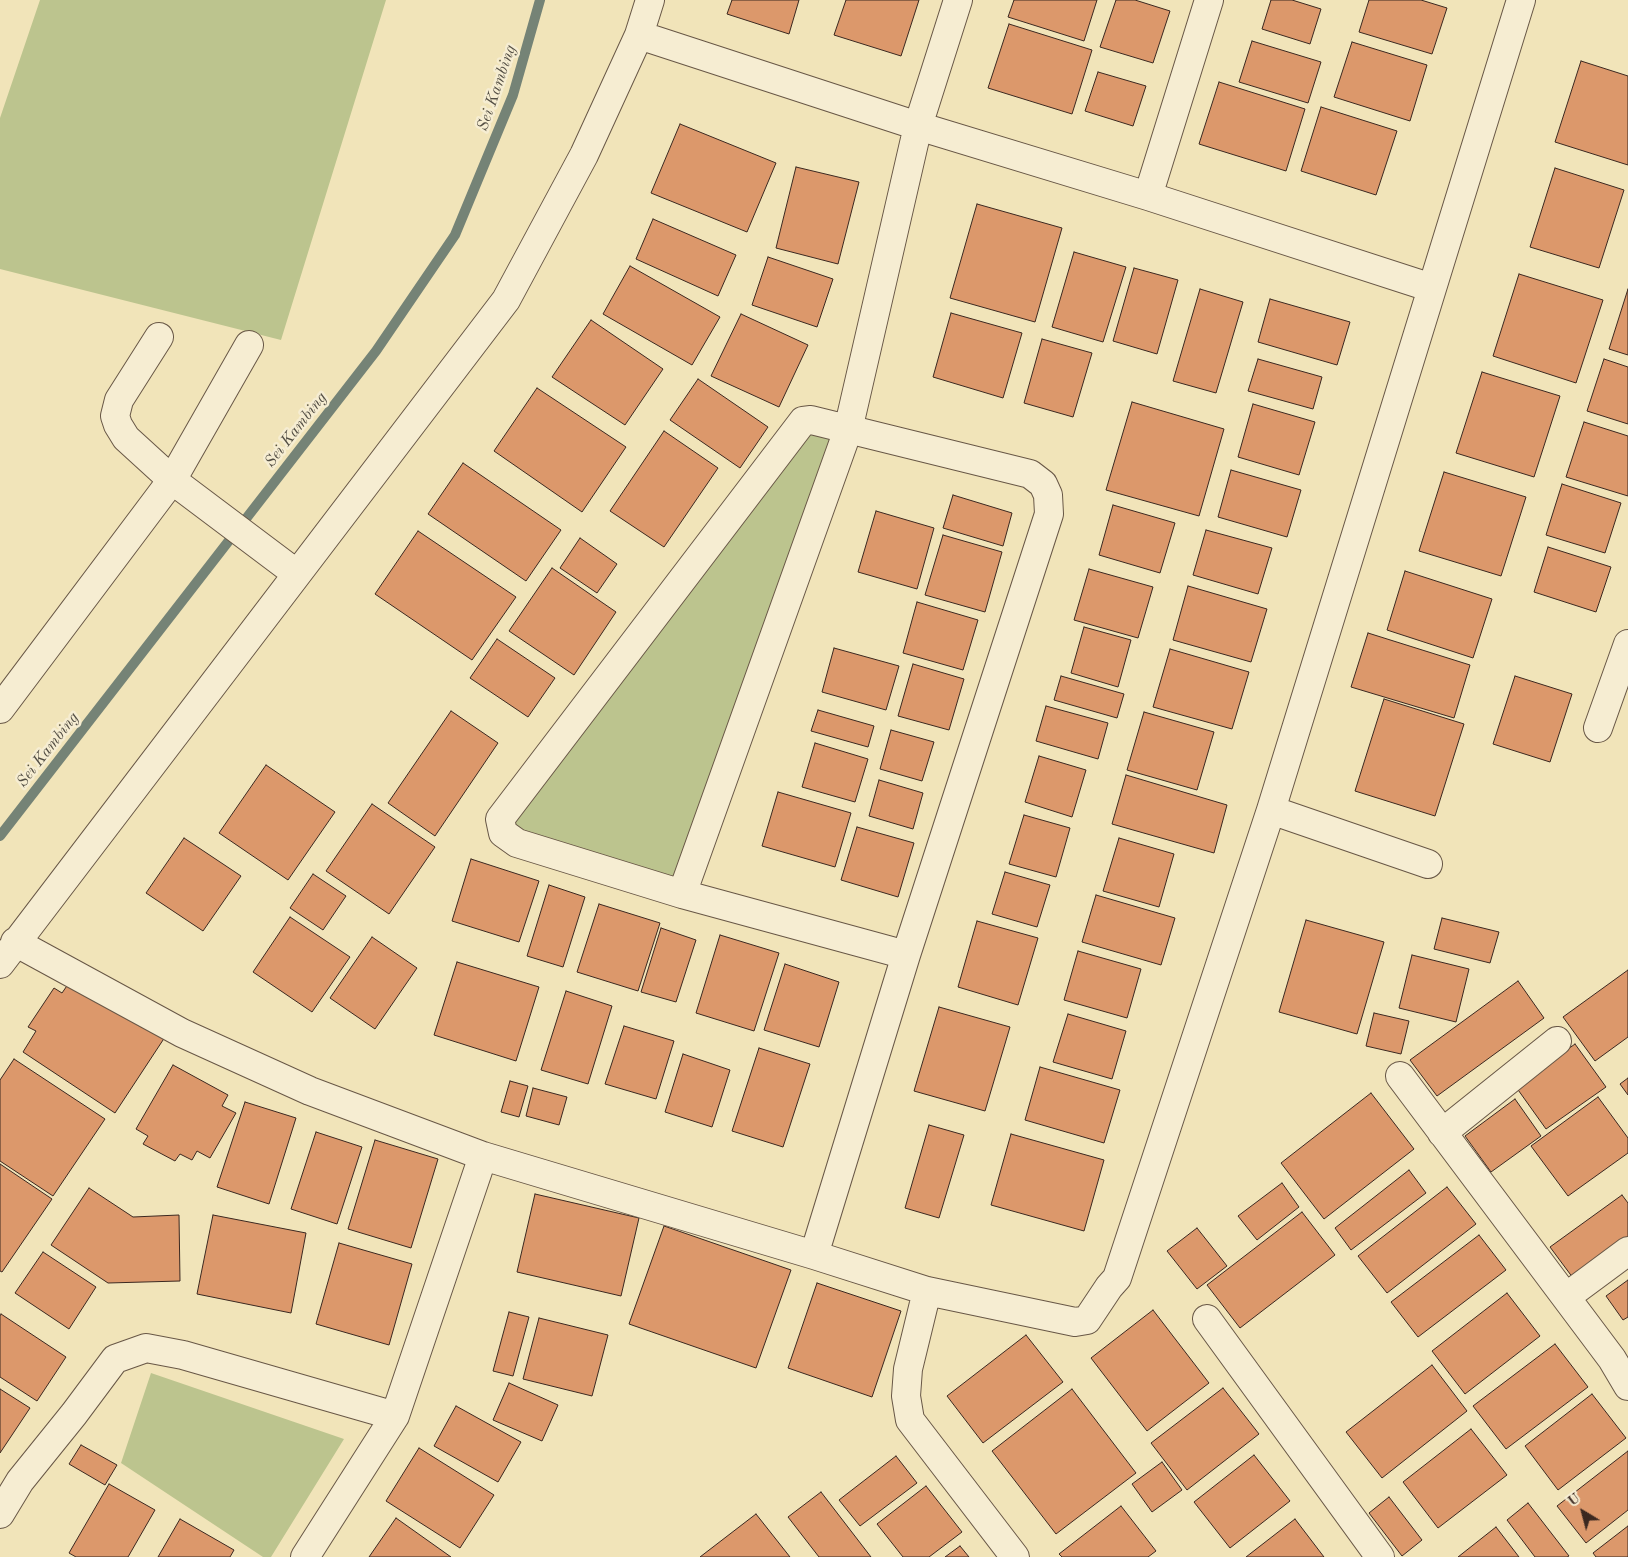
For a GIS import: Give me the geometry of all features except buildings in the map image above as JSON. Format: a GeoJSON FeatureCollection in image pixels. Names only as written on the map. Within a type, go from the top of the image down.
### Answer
{"type":"FeatureCollection","features":[{"type":"Feature","properties":{"kind":"street"},"geometry":{"type":"LineString","coordinates":[[0,964],[506,300],[584,155],[639,35],[650,0]]}},
{"type":"Feature","properties":{"kind":"street"},"geometry":{"type":"LineString","coordinates":[[682,894],[848,430],[918,126],[958,0]]}},
{"type":"Feature","properties":{"kind":"street"},"geometry":{"type":"LineString","coordinates":[[1148,196],[1209,0]]}},
{"type":"Feature","properties":{"kind":"street"},"geometry":{"type":"LineString","coordinates":[[15,942],[182,1033],[310,1091],[483,1156],[814,1255],[927,1291],[1075,1322],[1087,1320],[1117,1278],[1270,810],[1522,0]]}},
{"type":"Feature","properties":{"kind":"street"},"geometry":{"type":"LineString","coordinates":[[639,35],[918,126],[1148,196],[1432,288]]}},
{"type":"Feature","properties":{"kind":"street"},"geometry":{"type":"LineString","coordinates":[[160,337],[119,400],[115,416],[118,425],[126,438],[172,480],[297,574]]}},
{"type":"Feature","properties":{"kind":"street"},"geometry":{"type":"LineString","coordinates":[[0,709],[172,480],[249,345]]}},
{"type":"Feature","properties":{"kind":"street"},"geometry":{"type":"LineString","coordinates":[[814,1255],[906,955],[1049,514],[1048,495],[1043,484],[1030,474],[811,420],[803,421],[500,819],[503,833],[516,843],[682,894],[906,955]]}},
{"type":"Feature","properties":{"kind":"street"},"geometry":{"type":"LineString","coordinates":[[1598,728],[1628,644]]}},
{"type":"Feature","properties":{"kind":"street"},"geometry":{"type":"LineString","coordinates":[[1270,810],[1428,864]]}},
{"type":"Feature","properties":{"kind":"street"},"geometry":{"type":"LineString","coordinates":[[1442,1133],[1557,1041]]}},
{"type":"Feature","properties":{"kind":"street"},"geometry":{"type":"LineString","coordinates":[[1400,1076],[1612,1359],[1628,1386]]}},
{"type":"Feature","properties":{"kind":"street"},"geometry":{"type":"LineString","coordinates":[[306,1557],[395,1416],[483,1156]]}},
{"type":"Feature","properties":{"kind":"street"},"geometry":{"type":"LineString","coordinates":[[1566,1297],[1628,1251]]}},
{"type":"Feature","properties":{"kind":"street"},"geometry":{"type":"LineString","coordinates":[[927,1291],[908,1369],[906,1396],[910,1420],[1015,1557]]}},
{"type":"Feature","properties":{"kind":"street"},"geometry":{"type":"LineString","coordinates":[[1207,1319],[1380,1557]]}},
{"type":"Feature","properties":{"kind":"street"},"geometry":{"type":"LineString","coordinates":[[0,1514],[20,1480],[74,1414],[115,1359],[146,1348],[183,1355],[395,1416]]}},
{"type":"Feature","properties":{"kind":"green space"},"geometry":{"type":"Polygon","coordinates":[[[40,0],[386,0],[281,340],[0,269],[0,118],[40,0]]]}},
{"type":"Feature","properties":{"kind":"green space"},"geometry":{"type":"Polygon","coordinates":[[[813,423],[845,433],[678,884],[504,826],[813,423]]]}},
{"type":"Feature","properties":{"kind":"green space"},"geometry":{"type":"Polygon","coordinates":[[[151,1373],[344,1439],[271,1557],[263,1557],[121,1463],[151,1373]]]}},
{"type":"Feature","properties":{"kind":"waterway","name":"Sei Kambing"},"geometry":{"type":"LineString","coordinates":[[0,836],[376,351],[455,235],[513,95],[540,0]]}}]}
